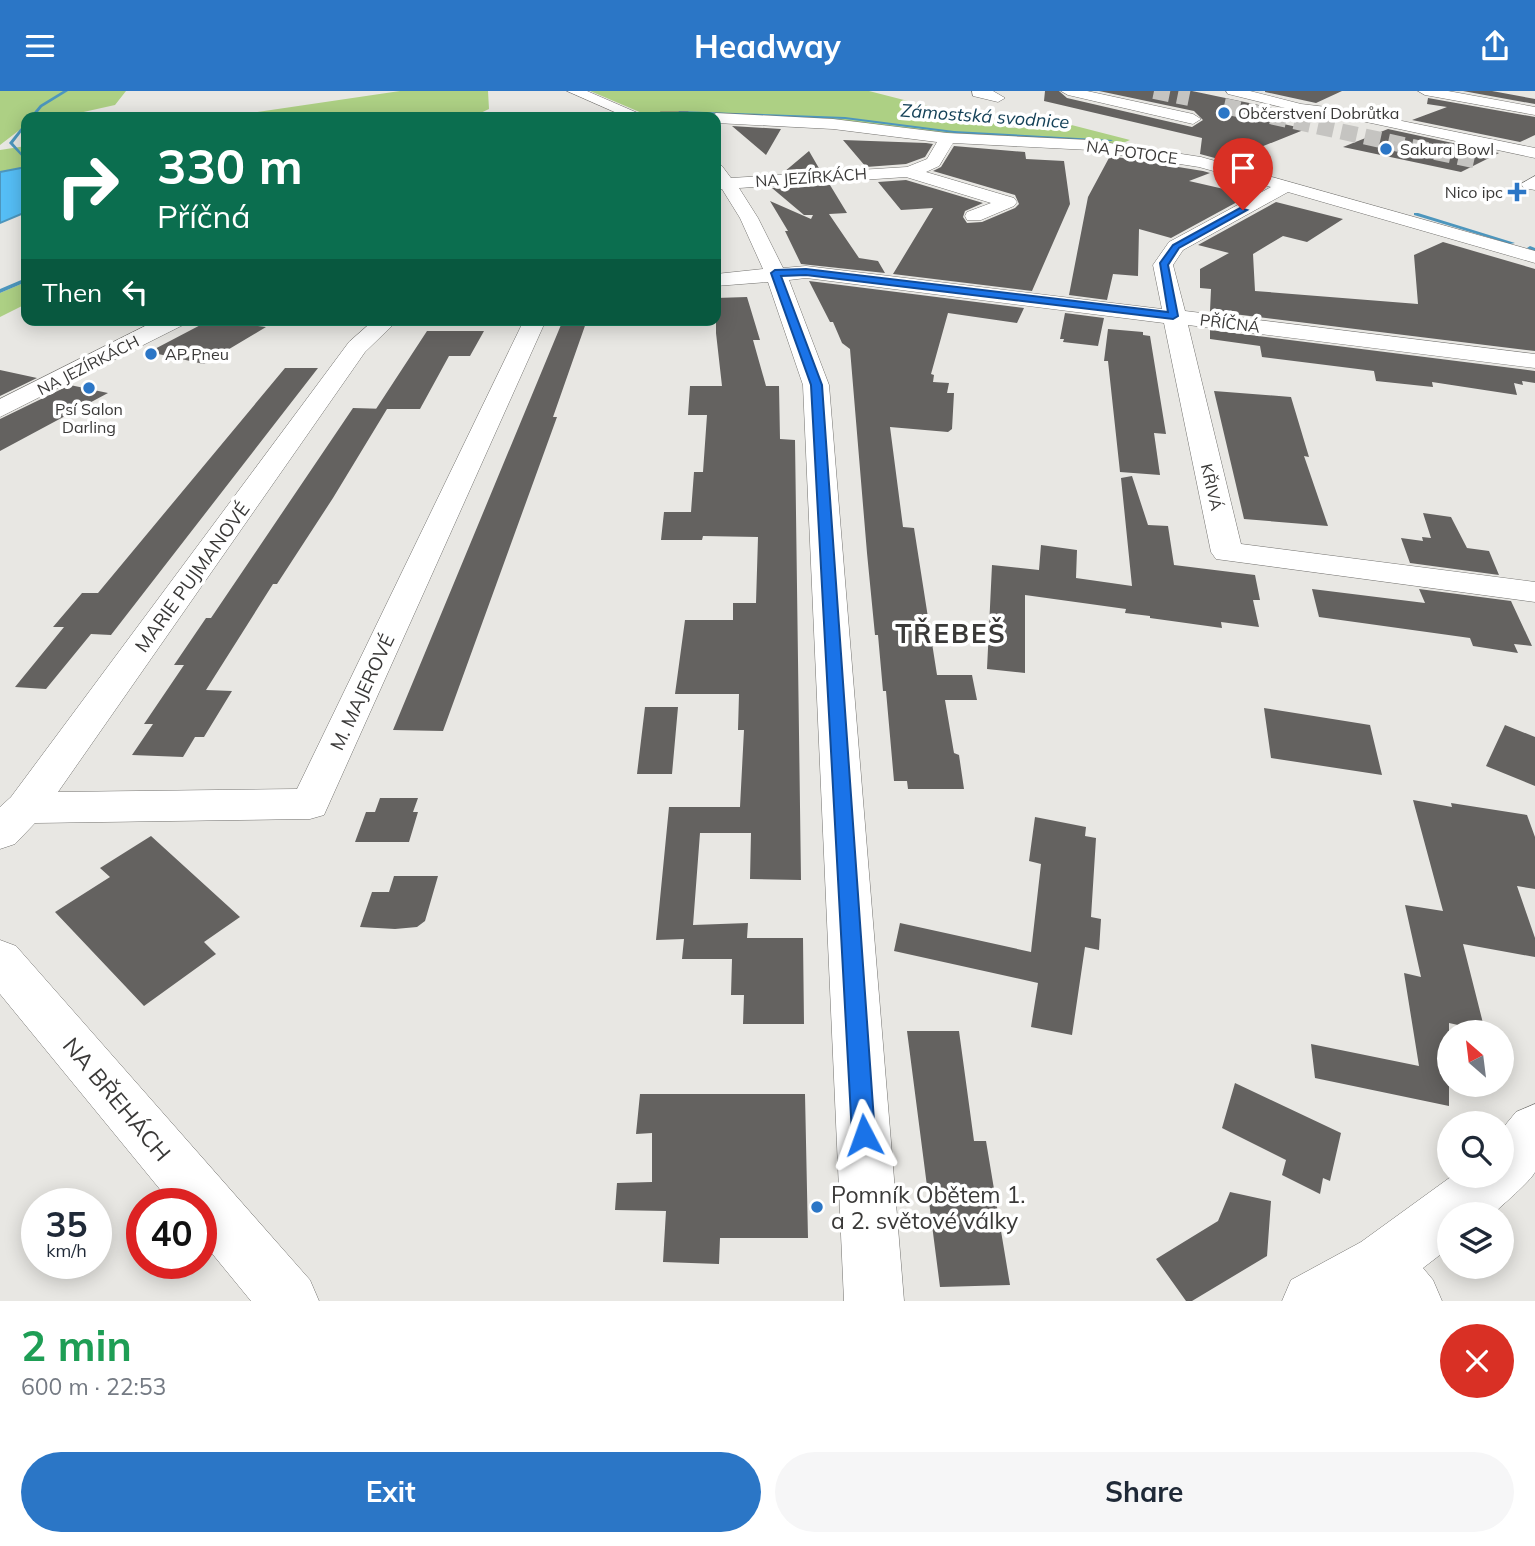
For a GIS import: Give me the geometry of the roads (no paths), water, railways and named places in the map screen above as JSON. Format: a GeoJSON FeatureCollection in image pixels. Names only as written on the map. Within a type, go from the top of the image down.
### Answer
{"type":"FeatureCollection","features":[{"type":"Feature","properties":{"kind":"street"},"geometry":{"type":"LineString","coordinates":[[574,91],[626,112]]}},
{"type":"Feature","properties":{"kind":"street"},"geometry":{"type":"LineString","coordinates":[[1068,91],[1169,114],[1193,113]]}},
{"type":"Feature","properties":{"kind":"street"},"geometry":{"type":"LineString","coordinates":[[1233,91],[1317,111],[1343,113],[1535,153]]}},
{"type":"Feature","properties":{"kind":"street"},"geometry":{"type":"LineString","coordinates":[[1259,91],[1304,96],[1535,146]]}},
{"type":"Feature","properties":{"kind":"street"},"geometry":{"type":"LineString","coordinates":[[1413,105],[1433,92],[1535,111]]}},
{"type":"Feature","properties":{"kind":"street"},"geometry":{"type":"LineString","coordinates":[[1285,104],[1278,100],[1304,96]]}},
{"type":"Feature","properties":{"kind":"street"},"geometry":{"type":"LineString","coordinates":[[1334,104],[1337,107],[1334,109],[1304,116],[1479,153]]}},
{"type":"Feature","properties":{"kind":"street","name":"NA POTOCE"},"geometry":{"type":"LineString","coordinates":[[721,118],[833,124],[947,138],[1119,148],[1201,162],[1535,257]]}},
{"type":"Feature","properties":{"kind":"street","name":"NA JEZÍRKÁCH"},"geometry":{"type":"LineString","coordinates":[[721,179],[907,172],[937,162],[947,138]]}},
{"type":"Feature","properties":{"kind":"street","name":"NA JEZÍRKÁCH"},"geometry":{"type":"LineString","coordinates":[[907,172],[1008,202],[974,216]]}},
{"type":"Feature","properties":{"kind":"street"},"geometry":{"type":"LineString","coordinates":[[721,181],[775,273],[816,385],[874,1301]]}},
{"type":"Feature","properties":{"kind":"street","name":"KŘIVÁ"},"geometry":{"type":"LineString","coordinates":[[1287,186],[1176,246],[1163,265],[1227,552],[1535,592]]}},
{"type":"Feature","properties":{"kind":"street","name":"PŘÍČNÁ"},"geometry":{"type":"LineString","coordinates":[[721,279],[806,272],[1535,361]]}},
{"type":"Feature","properties":{"kind":"street","name":"NA JEZÍRKÁCH"},"geometry":{"type":"LineString","coordinates":[[0,409],[163,326]]}},
{"type":"Feature","properties":{"kind":"street","name":"MARIE PUJMANOVÉ"},"geometry":{"type":"LineString","coordinates":[[0,833],[25,808],[357,347],[379,326]]}},
{"type":"Feature","properties":{"kind":"street","name":"M. MAJEROVÉ"},"geometry":{"type":"LineString","coordinates":[[25,808],[310,804],[532,326]]}},
{"type":"Feature","properties":{"kind":"street","name":"NA BŘEHÁCH"},"geometry":{"type":"LineString","coordinates":[[0,960],[289,1301]]}},
{"type":"Feature","properties":{"kind":"street"},"geometry":{"type":"LineString","coordinates":[[1514,1155],[1535,1130]]}},
{"type":"Feature","properties":{"kind":"street"},"geometry":{"type":"LineString","coordinates":[[1312,1301],[1397,1282],[1459,1206],[1480,1188]]}},
{"type":"Feature","properties":{"kind":"water"},"geometry":{"type":"Polygon","coordinates":[[[21,168],[21,214],[0,223],[0,172],[21,168]]]}},
{"type":"Feature","properties":{"kind":"waterway"},"geometry":{"type":"LineString","coordinates":[[36,112],[66,91]]}},
{"type":"Feature","properties":{"kind":"waterway","name":"Zámostská svodnice"},"geometry":{"type":"LineString","coordinates":[[721,114],[845,118],[954,132],[1111,140]]}},
{"type":"Feature","properties":{"kind":"waterway"},"geometry":{"type":"LineString","coordinates":[[21,130],[11,143],[21,154]]}},
{"type":"Feature","properties":{"kind":"waterway","name":"Zámostská svodnice"},"geometry":{"type":"LineString","coordinates":[[1416,214],[1512,243]]}},
{"type":"Feature","properties":{"kind":"waterway","name":"Zámostská svodnice"},"geometry":{"type":"LineString","coordinates":[[1530,248],[1535,250]]}},
{"type":"Feature","properties":{"kind":"waterway"},"geometry":{"type":"LineString","coordinates":[[0,291],[21,282]]}},
{"type":"Feature","properties":{"kind":"tunnel"},"geometry":{"type":"LineString","coordinates":[[1154,91],[1189,98]]}},
{"type":"Feature","properties":{"kind":"tunnel"},"geometry":{"type":"LineString","coordinates":[[1224,106],[1482,162]]}},
{"type":"Feature","properties":{"kind":"place","name":"Občerstvení Dobrůtka"},"geometry":{"type":"Point","coordinates":[1224,113]}},
{"type":"Feature","properties":{"kind":"place","name":"Sakura Bowl"},"geometry":{"type":"Point","coordinates":[1386,149]}},
{"type":"Feature","properties":{"kind":"place","name":"Nico ipc"},"geometry":{"type":"Point","coordinates":[1517,192]}},
{"type":"Feature","properties":{"kind":"place","name":"AP Pneu"},"geometry":{"type":"Point","coordinates":[151,354]}},
{"type":"Feature","properties":{"kind":"place","name":"Psí Salon Darling"},"geometry":{"type":"Point","coordinates":[89,388]}},
{"type":"Feature","properties":{"kind":"place","name":"Pomník Obětem 1. a 2. světové války"},"geometry":{"type":"Point","coordinates":[817,1207]}},
{"type":"Feature","properties":{"kind":"district","name":"TŘEBEŠ"},"geometry":{"type":"Point","coordinates":[951,633]}}]}
